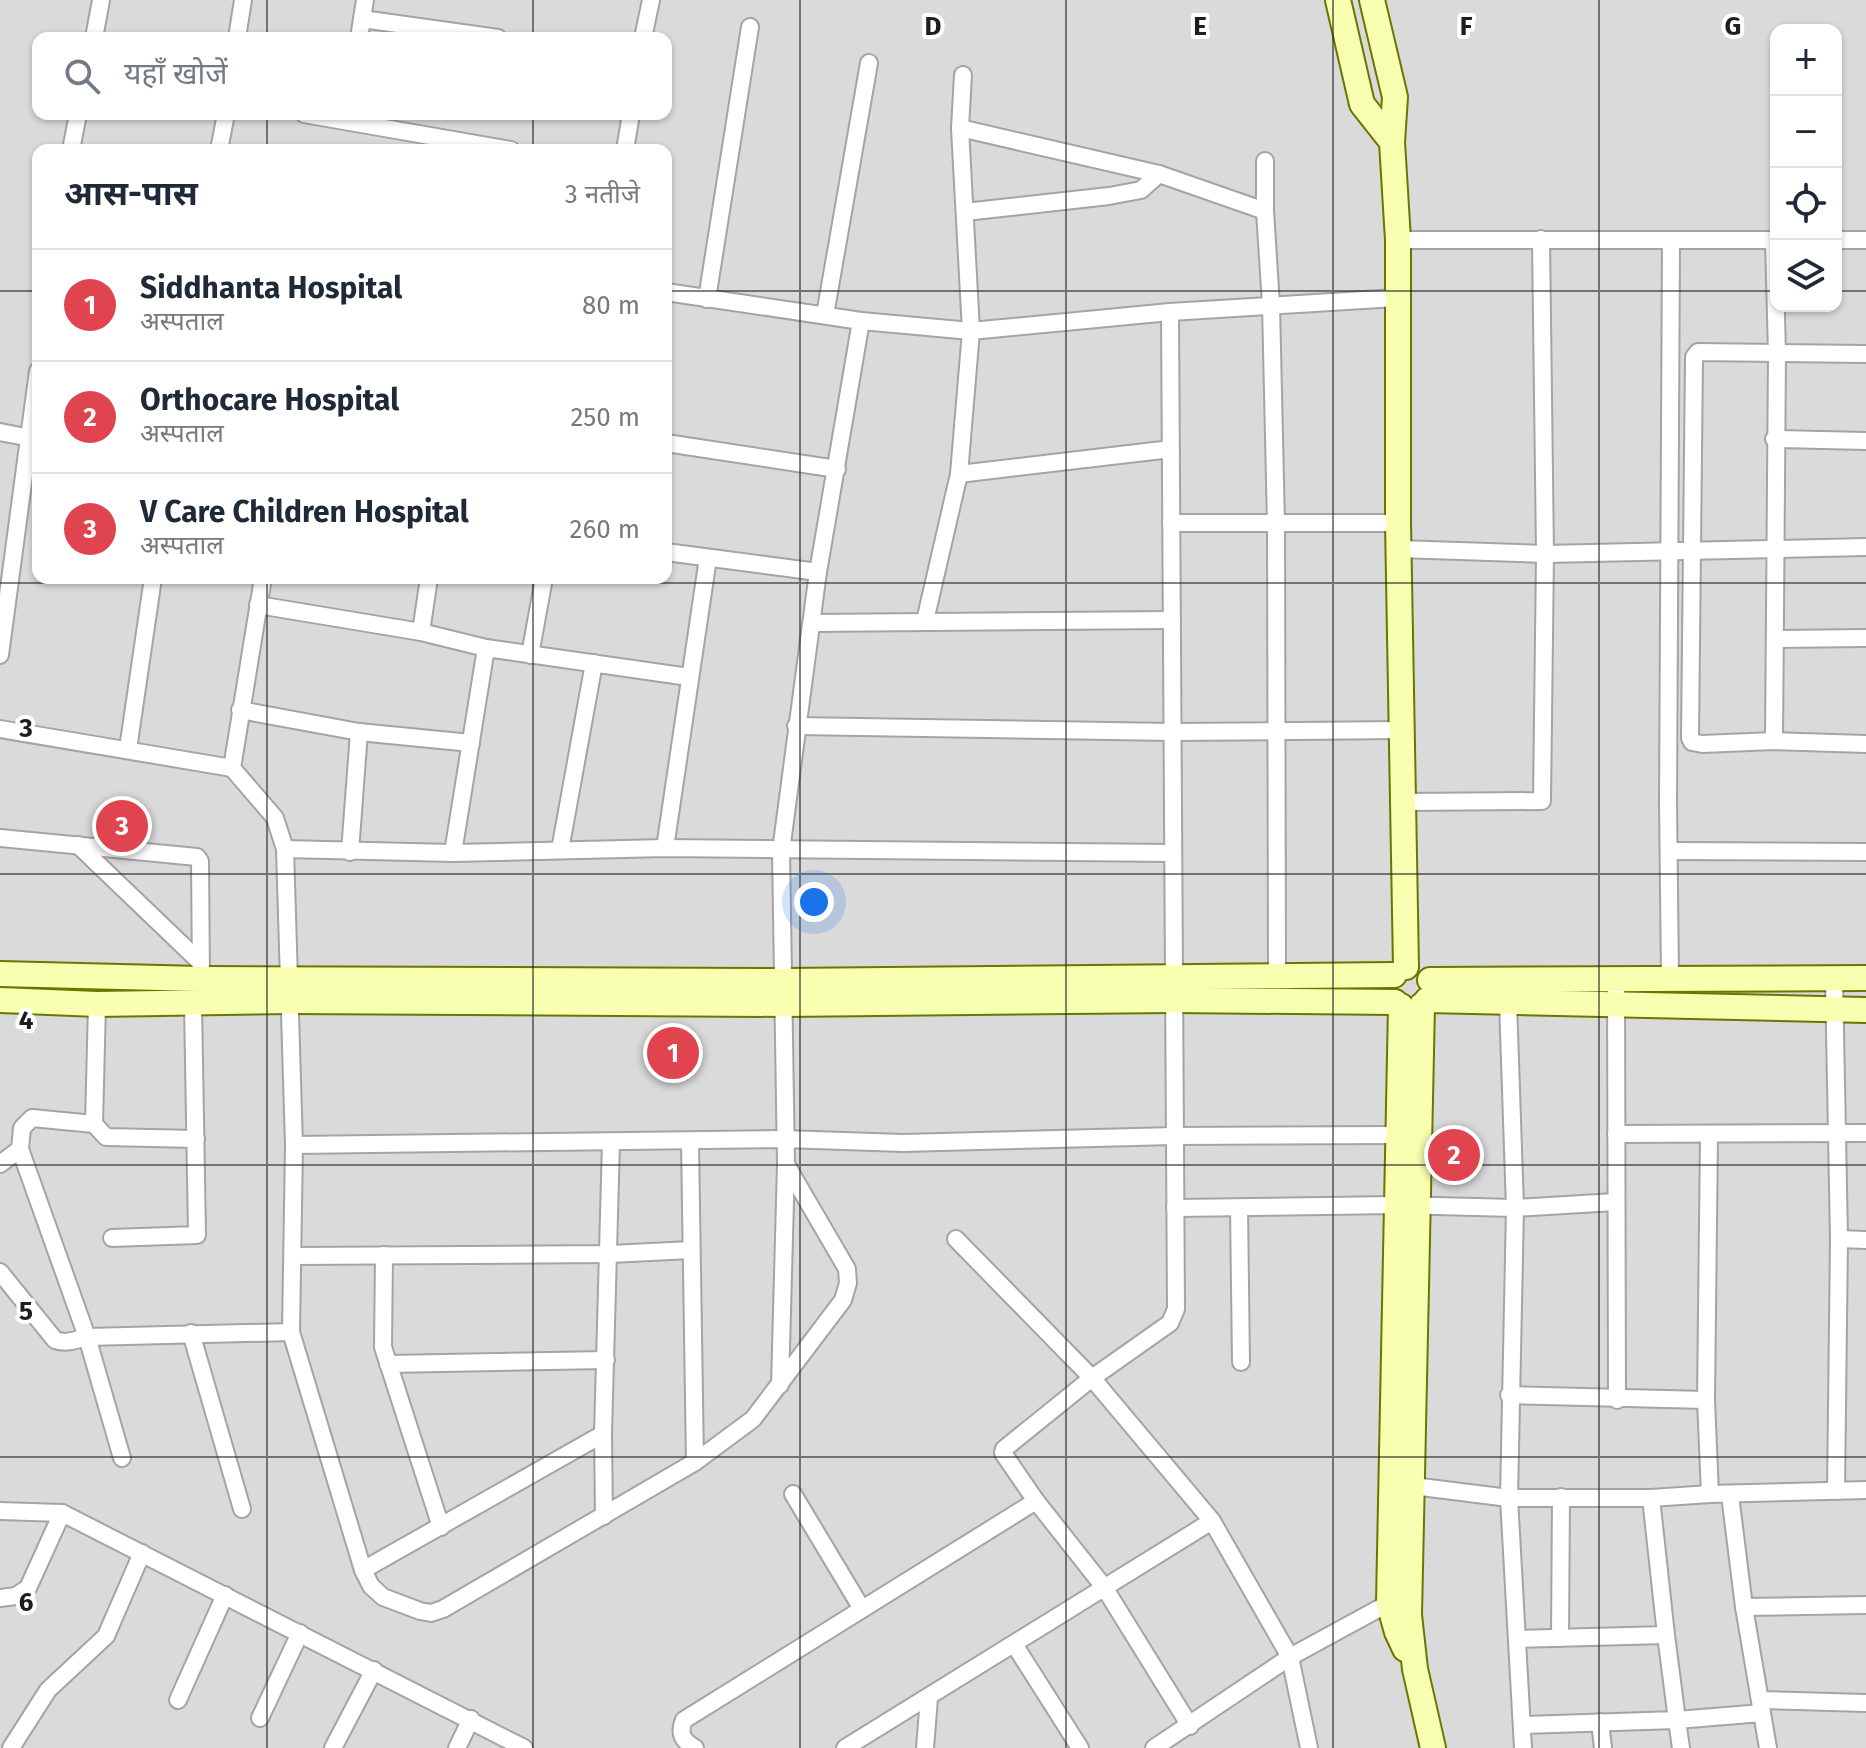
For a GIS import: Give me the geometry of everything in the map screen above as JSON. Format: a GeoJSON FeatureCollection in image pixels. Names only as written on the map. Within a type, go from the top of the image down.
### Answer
{"type":"FeatureCollection","features":[{"type":"Feature","properties":{"kind":"street"},"geometry":{"type":"LineString","coordinates":[[95,32],[101,0]]}},
{"type":"Feature","properties":{"kind":"street"},"geometry":{"type":"LineString","coordinates":[[238,32],[243,0]]}},
{"type":"Feature","properties":{"kind":"street"},"geometry":{"type":"LineString","coordinates":[[360,32],[365,0]]}},
{"type":"Feature","properties":{"kind":"street"},"geometry":{"type":"LineString","coordinates":[[644,32],[651,0]]}},
{"type":"Feature","properties":{"kind":"street"},"geometry":{"type":"LineString","coordinates":[[1338,0],[1362,104],[1392,142]]}},
{"type":"Feature","properties":{"kind":"street"},"geometry":{"type":"LineString","coordinates":[[1372,0],[1395,97],[1392,142],[1398,240],[1398,523],[1404,802],[1400,971],[1390,988],[1415,999],[1616,978],[1866,978]]}},
{"type":"Feature","properties":{"kind":"street"},"geometry":{"type":"LineString","coordinates":[[362,19],[455,32]]}},
{"type":"Feature","properties":{"kind":"street"},"geometry":{"type":"LineString","coordinates":[[707,299],[750,27]]}},
{"type":"Feature","properties":{"kind":"street"},"geometry":{"type":"LineString","coordinates":[[825,315],[869,63]]}},
{"type":"Feature","properties":{"kind":"street"},"geometry":{"type":"LineString","coordinates":[[925,621],[959,474],[971,331],[960,128],[963,75]]}},
{"type":"Feature","properties":{"kind":"street"},"geometry":{"type":"LineString","coordinates":[[72,144],[77,120]]}},
{"type":"Feature","properties":{"kind":"street"},"geometry":{"type":"LineString","coordinates":[[220,144],[225,120]]}},
{"type":"Feature","properties":{"kind":"street"},"geometry":{"type":"LineString","coordinates":[[359,120],[481,144]]}},
{"type":"Feature","properties":{"kind":"street"},"geometry":{"type":"LineString","coordinates":[[626,144],[630,120]]}},
{"type":"Feature","properties":{"kind":"street"},"geometry":{"type":"LineString","coordinates":[[960,128],[1159,174],[1265,211]]}},
{"type":"Feature","properties":{"kind":"street"},"geometry":{"type":"LineString","coordinates":[[1265,161],[1276,524],[1277,977]]}},
{"type":"Feature","properties":{"kind":"street"},"geometry":{"type":"LineString","coordinates":[[965,212],[1141,190],[1159,174]]}},
{"type":"Feature","properties":{"kind":"street"},"geometry":{"type":"LineString","coordinates":[[1404,802],[1542,801],[1545,554],[1541,239]]}},
{"type":"Feature","properties":{"kind":"street"},"geometry":{"type":"LineString","coordinates":[[1398,240],[1770,240]]}},
{"type":"Feature","properties":{"kind":"street"},"geometry":{"type":"LineString","coordinates":[[1842,240],[1866,240]]}},
{"type":"Feature","properties":{"kind":"street"},"geometry":{"type":"LineString","coordinates":[[1670,977],[1671,242]]}},
{"type":"Feature","properties":{"kind":"street"},"geometry":{"type":"LineString","coordinates":[[672,293],[861,321],[971,331],[1170,312],[1396,298]]}},
{"type":"Feature","properties":{"kind":"street"},"geometry":{"type":"LineString","coordinates":[[1170,312],[1175,1318],[1092,1378],[1004,1449],[1005,1457],[1036,1501],[1104,1587],[1190,1726]]}},
{"type":"Feature","properties":{"kind":"street"},"geometry":{"type":"LineString","coordinates":[[1774,741],[1776,312]]}},
{"type":"Feature","properties":{"kind":"street"},"geometry":{"type":"LineString","coordinates":[[780,1385],[786,1164],[781,851],[818,572],[861,321]]}},
{"type":"Feature","properties":{"kind":"street"},"geometry":{"type":"LineString","coordinates":[[1866,354],[1698,352],[1694,357],[1690,738],[1692,742],[1702,744],[1774,741],[1866,744]]}},
{"type":"Feature","properties":{"kind":"street"},"geometry":{"type":"LineString","coordinates":[[0,432],[32,438]]}},
{"type":"Feature","properties":{"kind":"street"},"geometry":{"type":"LineString","coordinates":[[1774,439],[1866,441]]}},
{"type":"Feature","properties":{"kind":"street"},"geometry":{"type":"LineString","coordinates":[[672,444],[837,469]]}},
{"type":"Feature","properties":{"kind":"street"},"geometry":{"type":"LineString","coordinates":[[959,474],[1171,449]]}},
{"type":"Feature","properties":{"kind":"street"},"geometry":{"type":"LineString","coordinates":[[0,655],[32,451]]}},
{"type":"Feature","properties":{"kind":"street"},"geometry":{"type":"LineString","coordinates":[[1171,523],[1398,523]]}},
{"type":"Feature","properties":{"kind":"street"},"geometry":{"type":"LineString","coordinates":[[1399,549],[1545,554],[1866,547]]}},
{"type":"Feature","properties":{"kind":"street"},"geometry":{"type":"LineString","coordinates":[[672,553],[818,572]]}},
{"type":"Feature","properties":{"kind":"street"},"geometry":{"type":"LineString","coordinates":[[665,848],[708,558]]}},
{"type":"Feature","properties":{"kind":"street"},"geometry":{"type":"LineString","coordinates":[[128,749],[152,584]]}},
{"type":"Feature","properties":{"kind":"street"},"geometry":{"type":"LineString","coordinates":[[232,768],[262,584]]}},
{"type":"Feature","properties":{"kind":"street"},"geometry":{"type":"LineString","coordinates":[[421,632],[428,584]]}},
{"type":"Feature","properties":{"kind":"street"},"geometry":{"type":"LineString","coordinates":[[530,655],[543,584]]}},
{"type":"Feature","properties":{"kind":"street"},"geometry":{"type":"LineString","coordinates":[[258,605],[421,632],[486,648],[689,677]]}},
{"type":"Feature","properties":{"kind":"street"},"geometry":{"type":"LineString","coordinates":[[812,623],[1172,620]]}},
{"type":"Feature","properties":{"kind":"street"},"geometry":{"type":"LineString","coordinates":[[1775,639],[1866,638]]}},
{"type":"Feature","properties":{"kind":"street"},"geometry":{"type":"LineString","coordinates":[[453,853],[486,648]]}},
{"type":"Feature","properties":{"kind":"street"},"geometry":{"type":"LineString","coordinates":[[560,850],[594,663]]}},
{"type":"Feature","properties":{"kind":"street"},"geometry":{"type":"LineString","coordinates":[[240,710],[359,732],[471,743]]}},
{"type":"Feature","properties":{"kind":"street"},"geometry":{"type":"LineString","coordinates":[[796,726],[1278,733],[1403,730]]}},
{"type":"Feature","properties":{"kind":"street"},"geometry":{"type":"LineString","coordinates":[[0,729],[232,768],[275,818],[285,849],[294,1145],[291,1332],[363,1570],[371,1586],[383,1597],[431,1613],[443,1609],[695,1462],[753,1419],[843,1300],[848,1283],[847,1269],[786,1164]]}},
{"type":"Feature","properties":{"kind":"street"},"geometry":{"type":"LineString","coordinates":[[350,852],[359,732]]}},
{"type":"Feature","properties":{"kind":"street"},"geometry":{"type":"LineString","coordinates":[[0,838],[197,857],[200,861],[196,1237],[112,1238]]}},
{"type":"Feature","properties":{"kind":"street"},"geometry":{"type":"LineString","coordinates":[[78,845],[198,981]]}},
{"type":"Feature","properties":{"kind":"street"},"geometry":{"type":"LineString","coordinates":[[285,849],[453,853],[665,848],[1172,853]]}},
{"type":"Feature","properties":{"kind":"street"},"geometry":{"type":"LineString","coordinates":[[1669,851],[1866,852]]}},
{"type":"Feature","properties":{"kind":"street"},"geometry":{"type":"LineString","coordinates":[[1173,989],[1277,977],[1420,969],[1398,1135],[1407,1206]]}},
{"type":"Feature","properties":{"kind":"street"},"geometry":{"type":"LineString","coordinates":[[0,974],[198,981],[289,990],[784,993],[1173,989],[1508,1002],[1866,1010]]}},
{"type":"Feature","properties":{"kind":"street"},"geometry":{"type":"LineString","coordinates":[[1616,978],[1617,1400]]}},
{"type":"Feature","properties":{"kind":"street"},"geometry":{"type":"LineString","coordinates":[[1834,978],[1839,1239],[1836,1491]]}},
{"type":"Feature","properties":{"kind":"street"},"geometry":{"type":"LineString","coordinates":[[0,1000],[97,1004],[198,981]]}},
{"type":"Feature","properties":{"kind":"street"},"geometry":{"type":"LineString","coordinates":[[1415,999],[1407,1206],[1400,1571],[1415,1669],[1433,1748]]}},
{"type":"Feature","properties":{"kind":"street"},"geometry":{"type":"LineString","coordinates":[[1508,1002],[1515,1208],[1509,1498],[1523,1748]]}},
{"type":"Feature","properties":{"kind":"street"},"geometry":{"type":"LineString","coordinates":[[94,1124],[97,1004]]}},
{"type":"Feature","properties":{"kind":"street"},"geometry":{"type":"LineString","coordinates":[[122,1458],[87,1337],[20,1149],[22,1128],[32,1118],[94,1124],[106,1137],[196,1139]]}},
{"type":"Feature","properties":{"kind":"street"},"geometry":{"type":"LineString","coordinates":[[1616,1134],[1866,1133]]}},
{"type":"Feature","properties":{"kind":"street"},"geometry":{"type":"LineString","coordinates":[[294,1145],[784,1139],[903,1143],[1174,1136],[1398,1135]]}},
{"type":"Feature","properties":{"kind":"street"},"geometry":{"type":"LineString","coordinates":[[1709,1135],[1706,1400],[1710,1494]]}},
{"type":"Feature","properties":{"kind":"street"},"geometry":{"type":"LineString","coordinates":[[690,1141],[695,1462]]}},
{"type":"Feature","properties":{"kind":"street"},"geometry":{"type":"LineString","coordinates":[[604,1516],[603,1434],[611,1142]]}},
{"type":"Feature","properties":{"kind":"street"},"geometry":{"type":"LineString","coordinates":[[0,1164],[20,1149]]}},
{"type":"Feature","properties":{"kind":"street"},"geometry":{"type":"LineString","coordinates":[[1175,1208],[1515,1208],[1615,1202]]}},
{"type":"Feature","properties":{"kind":"street"},"geometry":{"type":"LineString","coordinates":[[1239,1208],[1241,1362]]}},
{"type":"Feature","properties":{"kind":"street"},"geometry":{"type":"LineString","coordinates":[[956,1239],[1092,1378],[1212,1521],[1290,1657],[1309,1748]]}},
{"type":"Feature","properties":{"kind":"street"},"geometry":{"type":"LineString","coordinates":[[1839,1239],[1866,1240]]}},
{"type":"Feature","properties":{"kind":"street"},"geometry":{"type":"LineString","coordinates":[[293,1256],[610,1254],[691,1250]]}},
{"type":"Feature","properties":{"kind":"street"},"geometry":{"type":"LineString","coordinates":[[384,1255],[383,1347],[441,1527]]}},
{"type":"Feature","properties":{"kind":"street"},"geometry":{"type":"LineString","coordinates":[[0,1272],[55,1340],[291,1332]]}},
{"type":"Feature","properties":{"kind":"street"},"geometry":{"type":"LineString","coordinates":[[191,1333],[242,1509]]}},
{"type":"Feature","properties":{"kind":"street"},"geometry":{"type":"LineString","coordinates":[[388,1364],[606,1360]]}},
{"type":"Feature","properties":{"kind":"street"},"geometry":{"type":"LineString","coordinates":[[1509,1395],[1706,1400]]}},
{"type":"Feature","properties":{"kind":"street"},"geometry":{"type":"LineString","coordinates":[[363,1570],[603,1434]]}},
{"type":"Feature","properties":{"kind":"street"},"geometry":{"type":"LineString","coordinates":[[1401,1485],[1509,1498],[1651,1498],[1866,1490]]}},
{"type":"Feature","properties":{"kind":"street"},"geometry":{"type":"LineString","coordinates":[[793,1494],[862,1609]]}},
{"type":"Feature","properties":{"kind":"street"},"geometry":{"type":"LineString","coordinates":[[1730,1495],[1744,1607],[1768,1748]]}},
{"type":"Feature","properties":{"kind":"street"},"geometry":{"type":"LineString","coordinates":[[1560,1638],[1561,1497]]}},
{"type":"Feature","properties":{"kind":"street"},"geometry":{"type":"LineString","coordinates":[[1651,1498],[1681,1748]]}},
{"type":"Feature","properties":{"kind":"street"},"geometry":{"type":"LineString","coordinates":[[695,1748],[684,1742],[681,1736],[684,1720],[1036,1501]]}},
{"type":"Feature","properties":{"kind":"street"},"geometry":{"type":"LineString","coordinates":[[0,1511],[62,1513],[524,1748]]}},
{"type":"Feature","properties":{"kind":"street"},"geometry":{"type":"LineString","coordinates":[[0,1598],[16,1596],[28,1588],[62,1513]]}},
{"type":"Feature","properties":{"kind":"street"},"geometry":{"type":"LineString","coordinates":[[845,1748],[1212,1521]]}},
{"type":"Feature","properties":{"kind":"street"},"geometry":{"type":"LineString","coordinates":[[11,1748],[48,1690],[106,1636],[142,1553]]}},
{"type":"Feature","properties":{"kind":"street"},"geometry":{"type":"LineString","coordinates":[[1400,1571],[1389,1603],[1397,1632],[1415,1669]]}},
{"type":"Feature","properties":{"kind":"street"},"geometry":{"type":"LineString","coordinates":[[178,1700],[225,1595]]}},
{"type":"Feature","properties":{"kind":"street"},"geometry":{"type":"LineString","coordinates":[[1154,1748],[1290,1657],[1389,1603]]}},
{"type":"Feature","properties":{"kind":"street"},"geometry":{"type":"LineString","coordinates":[[1744,1607],[1866,1605]]}},
{"type":"Feature","properties":{"kind":"street"},"geometry":{"type":"LineString","coordinates":[[260,1718],[300,1633]]}},
{"type":"Feature","properties":{"kind":"street"},"geometry":{"type":"LineString","coordinates":[[1517,1639],[1666,1635]]}},
{"type":"Feature","properties":{"kind":"street"},"geometry":{"type":"LineString","coordinates":[[1014,1644],[1080,1748]]}},
{"type":"Feature","properties":{"kind":"street"},"geometry":{"type":"LineString","coordinates":[[333,1748],[374,1670]]}},
{"type":"Feature","properties":{"kind":"street"},"geometry":{"type":"LineString","coordinates":[[925,1748],[929,1698]]}},
{"type":"Feature","properties":{"kind":"street"},"geometry":{"type":"LineString","coordinates":[[1522,1725],[1677,1720],[1762,1707],[1866,1703]]}},
{"type":"Feature","properties":{"kind":"street"},"geometry":{"type":"LineString","coordinates":[[457,1748],[471,1719]]}},
{"type":"Feature","properties":{"kind":"street"},"geometry":{"type":"LineString","coordinates":[[1600,1722],[1603,1748]]}},
{"type":"Feature","properties":{"kind":"shaded area"},"geometry":{"type":"Polygon","coordinates":[[[0,0],[1866,0],[1866,1748],[0,1748],[0,0]]]}},
{"type":"Feature","properties":{"kind":"place","name":"V Care Children Hospital"},"geometry":{"type":"Point","coordinates":[122,826]}},
{"type":"Feature","properties":{"kind":"place","name":"Siddhanta Hospital"},"geometry":{"type":"Point","coordinates":[673,1053]}},
{"type":"Feature","properties":{"kind":"place","name":"Orthocare Hospital"},"geometry":{"type":"Point","coordinates":[1454,1155]}}]}
